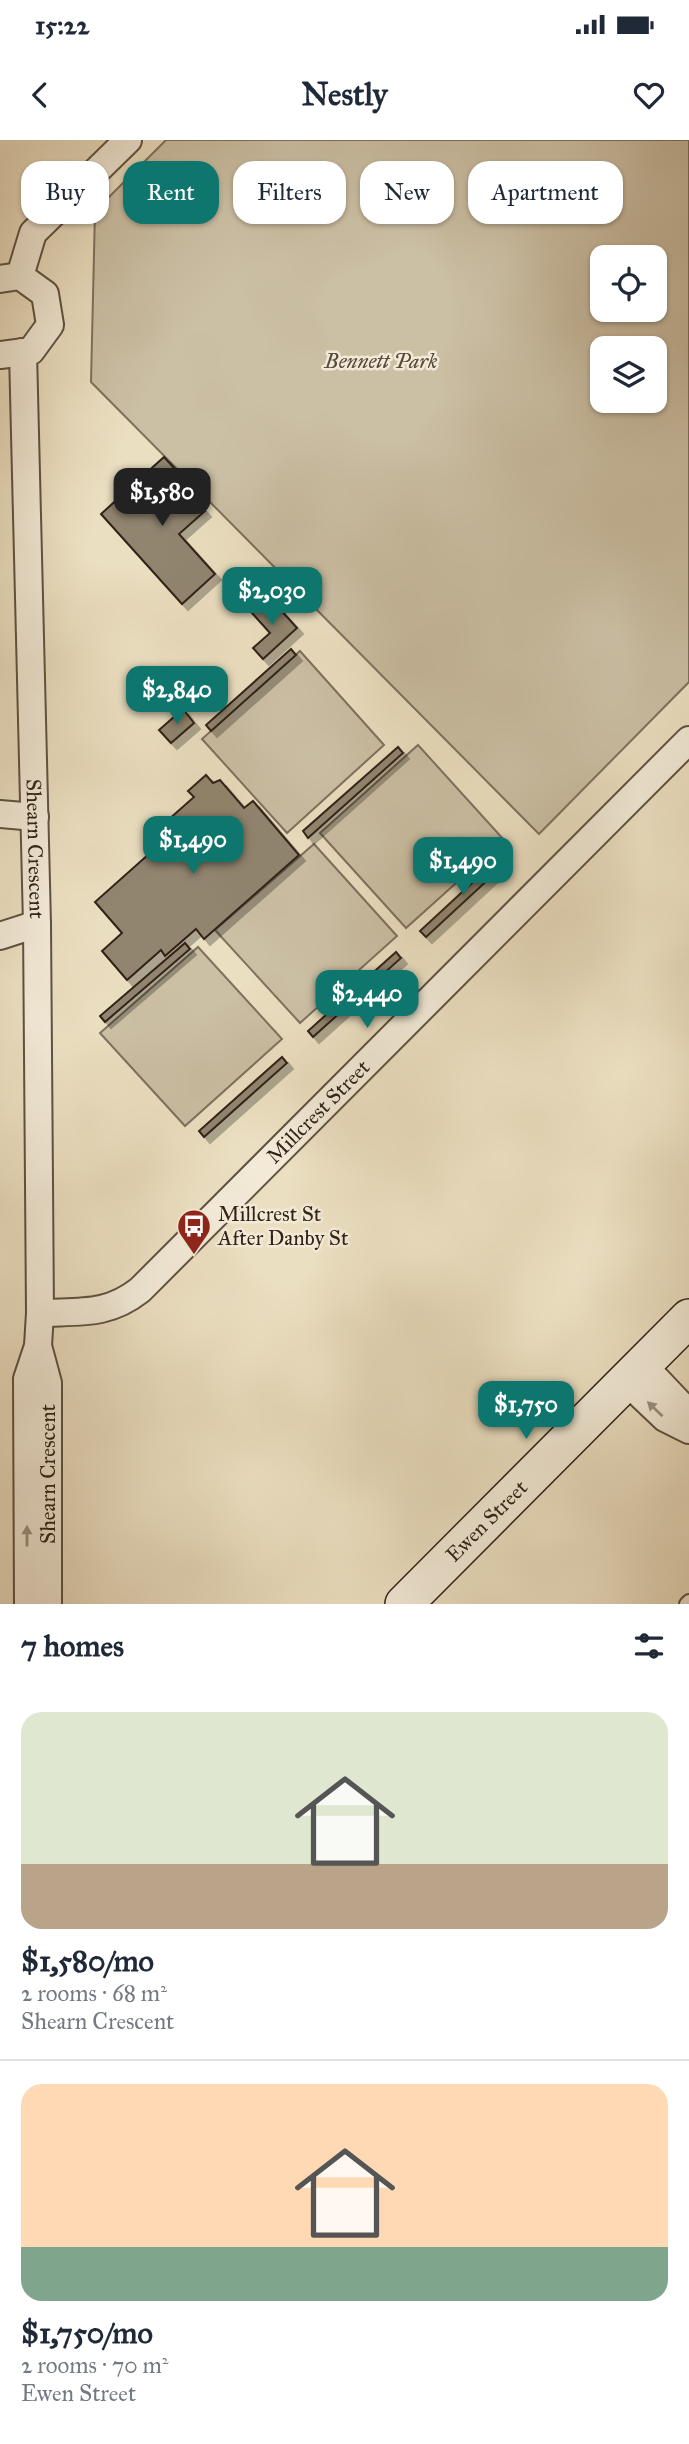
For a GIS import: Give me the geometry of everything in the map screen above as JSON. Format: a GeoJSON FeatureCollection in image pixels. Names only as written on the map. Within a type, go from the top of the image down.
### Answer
{"type":"FeatureCollection","features":[{"type":"Feature","properties":{"kind":"main road","name":"Ewen Street"},"geometry":{"type":"LineString","coordinates":[[404,1604],[689,1318]]}},
{"type":"Feature","properties":{"kind":"street"},"geometry":{"type":"LineString","coordinates":[[11,353],[32,351],[50,325],[46,294],[10,277],[33,233],[128,140]]}},
{"type":"Feature","properties":{"kind":"street","name":"Shearn Crescent"},"geometry":{"type":"LineString","coordinates":[[11,353],[35,817],[37,924],[40,1313],[38,1346],[27,1380],[28,1604]]}},
{"type":"Feature","properties":{"kind":"street","name":"Millcrest Street"},"geometry":{"type":"LineString","coordinates":[[40,1313],[103,1310],[123,1303],[140,1290],[689,740]]}},
{"type":"Feature","properties":{"kind":"street"},"geometry":{"type":"LineString","coordinates":[[0,814],[35,817]]}},
{"type":"Feature","properties":{"kind":"street"},"geometry":{"type":"LineString","coordinates":[[0,936],[37,924]]}},
{"type":"Feature","properties":{"kind":"street","name":"Shearn Crescent"},"geometry":{"type":"LineString","coordinates":[[38,1346],[48,1383],[48,1604]]}},
{"type":"Feature","properties":{"kind":"street"},"geometry":{"type":"LineString","coordinates":[[634,1373],[680,1404],[689,1424]]}},
{"type":"Feature","properties":{"kind":"street"},"geometry":{"type":"LineString","coordinates":[[634,1373],[665,1418],[689,1430]]}},
{"type":"Feature","properties":{"kind":"green space","name":"Bennett Park"},"geometry":{"type":"Polygon","coordinates":[[[166,140],[689,140],[689,682],[539,834],[91,382],[95,224],[109,224],[109,197],[123,183],[123,224],[219,224],[219,161],[145,161],[166,140]]]}},
{"type":"Feature","properties":{"kind":"green space"},"geometry":{"type":"Polygon","coordinates":[[[300,651],[384,745],[287,833],[202,739],[300,651]]]}},
{"type":"Feature","properties":{"kind":"green space"},"geometry":{"type":"Polygon","coordinates":[[[418,745],[504,840],[406,928],[320,833],[418,745]]]}},
{"type":"Feature","properties":{"kind":"green space"},"geometry":{"type":"Polygon","coordinates":[[[314,844],[397,936],[300,1023],[215,930],[314,844]]]}},
{"type":"Feature","properties":{"kind":"green space"},"geometry":{"type":"Polygon","coordinates":[[[198,947],[282,1039],[185,1126],[100,1033],[198,947]]]}},
{"type":"Feature","properties":{"kind":"building"},"geometry":{"type":"Polygon","coordinates":[[[164,457],[189,484],[185,488],[205,511],[179,534],[215,574],[182,604],[101,514],[164,457]]]}},
{"type":"Feature","properties":{"kind":"building"},"geometry":{"type":"Polygon","coordinates":[[[269,597],[297,628],[263,659],[253,648],[270,633],[252,613],[269,597]]]}},
{"type":"Feature","properties":{"kind":"building"},"geometry":{"type":"Polygon","coordinates":[[[291,649],[296,655],[211,731],[206,725],[291,649]]]}},
{"type":"Feature","properties":{"kind":"building"},"geometry":{"type":"Polygon","coordinates":[[[183,709],[194,723],[171,743],[159,730],[183,709]]]}},
{"type":"Feature","properties":{"kind":"building"},"geometry":{"type":"Polygon","coordinates":[[[398,747],[403,753],[308,838],[303,831],[398,747]]]}},
{"type":"Feature","properties":{"kind":"building"},"geometry":{"type":"Polygon","coordinates":[[[206,775],[213,783],[220,780],[244,808],[253,801],[299,855],[204,939],[196,929],[165,956],[161,950],[127,980],[102,951],[122,933],[95,902],[168,837],[159,828],[194,797],[188,791],[206,775]]]}},
{"type":"Feature","properties":{"kind":"building"},"geometry":{"type":"Polygon","coordinates":[[[500,857],[506,863],[426,937],[420,931],[500,857]]]}},
{"type":"Feature","properties":{"kind":"building"},"geometry":{"type":"Polygon","coordinates":[[[185,943],[190,949],[105,1022],[100,1016],[185,943]]]}},
{"type":"Feature","properties":{"kind":"building"},"geometry":{"type":"Polygon","coordinates":[[[396,952],[401,958],[313,1037],[308,1031],[396,952]]]}},
{"type":"Feature","properties":{"kind":"building"},"geometry":{"type":"Polygon","coordinates":[[[282,1057],[287,1063],[204,1137],[199,1131],[282,1057]]]}},
{"type":"Feature","properties":{"kind":"place","name":"Millcrest St After Danby St"},"geometry":{"type":"Point","coordinates":[194,1256]}}]}
